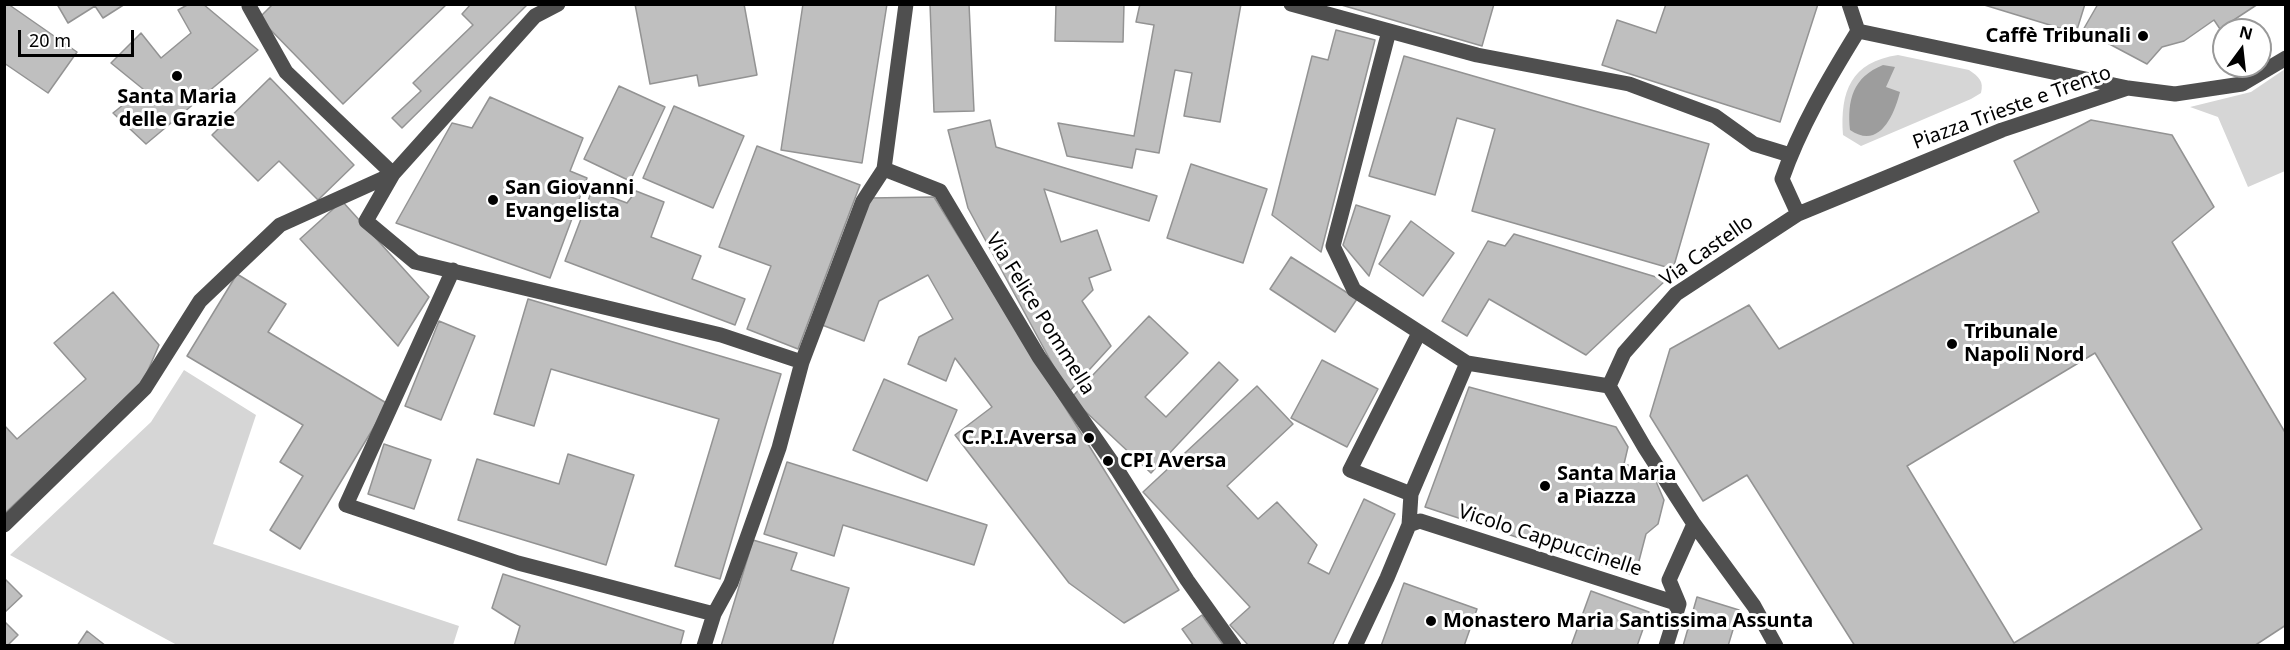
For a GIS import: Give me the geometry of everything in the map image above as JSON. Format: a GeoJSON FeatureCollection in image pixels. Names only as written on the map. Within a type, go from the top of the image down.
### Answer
{"type":"FeatureCollection","features":[{"type":"Feature","properties":{"kind":"street"},"geometry":{"type":"LineString","coordinates":[[250,4],[249,6],[286,72],[393,174]]}},
{"type":"Feature","properties":{"kind":"street"},"geometry":{"type":"LineString","coordinates":[[558,4],[535,16],[393,174],[366,221],[415,262],[721,335],[802,362]]}},
{"type":"Feature","properties":{"kind":"street"},"geometry":{"type":"LineString","coordinates":[[704,645],[714,614],[731,583],[779,448],[802,362],[863,201],[884,169],[906,4]]}},
{"type":"Feature","properties":{"kind":"street"},"geometry":{"type":"LineString","coordinates":[[1291,4],[1389,32],[1522,65],[1629,84],[1715,116],[1754,144],[1790,155]]}},
{"type":"Feature","properties":{"kind":"street"},"geometry":{"type":"LineString","coordinates":[[1798,214],[1782,179],[1790,155],[1837,64],[1858,31],[1849,4]]}},
{"type":"Feature","properties":{"kind":"street","name":"Piazza Trieste e Trento"},"geometry":{"type":"LineString","coordinates":[[1858,31],[2128,87]]}},
{"type":"Feature","properties":{"kind":"street"},"geometry":{"type":"LineString","coordinates":[[1389,32],[1333,246],[1354,290],[1467,363],[1609,386],[1645,448],[1694,524],[1754,606],[1776,645]]}},
{"type":"Feature","properties":{"kind":"street"},"geometry":{"type":"LineString","coordinates":[[2128,87],[2175,94],[2242,84],[2286,58]]}},
{"type":"Feature","properties":{"kind":"street","name":"Piazza Trieste e Trento"},"geometry":{"type":"LineString","coordinates":[[1798,214],[2002,130],[2128,87]]}},
{"type":"Feature","properties":{"kind":"street","name":"Via Felice Pommella"},"geometry":{"type":"LineString","coordinates":[[884,169],[940,191],[1039,357],[1118,471],[1187,580],[1234,645]]}},
{"type":"Feature","properties":{"kind":"street"},"geometry":{"type":"LineString","coordinates":[[4,525],[145,388],[200,301],[280,225],[393,174]]}},
{"type":"Feature","properties":{"kind":"street","name":"Via Castello"},"geometry":{"type":"LineString","coordinates":[[1609,386],[1624,353],[1676,294],[1798,214]]}},
{"type":"Feature","properties":{"kind":"street"},"geometry":{"type":"LineString","coordinates":[[453,270],[346,505],[518,563],[714,614]]}},
{"type":"Feature","properties":{"kind":"street"},"geometry":{"type":"LineString","coordinates":[[1412,494],[1350,470],[1419,333]]}},
{"type":"Feature","properties":{"kind":"street"},"geometry":{"type":"LineString","coordinates":[[1355,645],[1409,525],[1412,494],[1467,363]]}},
{"type":"Feature","properties":{"kind":"street","name":"Vicolo Cappuccinelle"},"geometry":{"type":"LineString","coordinates":[[1409,525],[1420,521],[1679,604]]}},
{"type":"Feature","properties":{"kind":"street"},"geometry":{"type":"LineString","coordinates":[[1666,645],[1679,604],[1669,580],[1694,524]]}},
{"type":"Feature","properties":{"kind":"shaded area"},"geometry":{"type":"Polygon","coordinates":[[[1898,55],[1969,70],[1980,80],[1981,93],[1861,146],[1843,135],[1847,92],[1859,72],[1869,64],[1898,55]]]}},
{"type":"Feature","properties":{"kind":"shaded area"},"geometry":{"type":"Polygon","coordinates":[[[1883,65],[1895,67],[1886,87],[1900,92],[1894,111],[1884,127],[1877,133],[1869,136],[1860,135],[1850,130],[1851,99],[1865,76],[1883,65]]]}},
{"type":"Feature","properties":{"kind":"shaded area"},"geometry":{"type":"Polygon","coordinates":[[[2285,69],[2285,171],[2248,187],[2218,117],[2190,107],[2251,92],[2285,69]]]}},
{"type":"Feature","properties":{"kind":"shaded area"},"geometry":{"type":"Polygon","coordinates":[[[184,370],[256,415],[213,544],[459,626],[453,645],[177,645],[10,555],[151,422],[184,370]]]}},
{"type":"Feature","properties":{"kind":"building"},"geometry":{"type":"Polygon","coordinates":[[[4,4],[8,4],[77,52],[48,93],[4,63],[4,4]]]}},
{"type":"Feature","properties":{"kind":"building"},"geometry":{"type":"Polygon","coordinates":[[[57,4],[125,4],[103,18],[95,6],[68,23],[57,4]]]}},
{"type":"Feature","properties":{"kind":"building","name":"Santa Maria delle Grazie"},"geometry":{"type":"Polygon","coordinates":[[[189,4],[203,4],[258,50],[146,144],[113,113],[143,89],[111,63],[141,33],[161,58],[191,33],[178,10],[189,4]]]}},
{"type":"Feature","properties":{"kind":"building"},"geometry":{"type":"Polygon","coordinates":[[[273,4],[447,4],[343,104],[259,18],[273,4]]]}},
{"type":"Feature","properties":{"kind":"building"},"geometry":{"type":"Polygon","coordinates":[[[471,4],[528,4],[402,128],[392,118],[421,91],[413,83],[473,25],[462,14],[471,4]]]}},
{"type":"Feature","properties":{"kind":"building"},"geometry":{"type":"Polygon","coordinates":[[[635,4],[744,4],[757,75],[699,86],[697,75],[650,84],[635,4]]]}},
{"type":"Feature","properties":{"kind":"building"},"geometry":{"type":"Polygon","coordinates":[[[803,4],[887,4],[862,163],[781,150],[803,4]]]}},
{"type":"Feature","properties":{"kind":"building"},"geometry":{"type":"Polygon","coordinates":[[[930,4],[969,4],[974,111],[934,112],[930,4]]]}},
{"type":"Feature","properties":{"kind":"building"},"geometry":{"type":"Polygon","coordinates":[[[1056,4],[1124,4],[1123,42],[1055,41],[1056,4]]]}},
{"type":"Feature","properties":{"kind":"building"},"geometry":{"type":"Polygon","coordinates":[[[1140,4],[1241,4],[1220,122],[1184,116],[1192,73],[1175,70],[1159,153],[1136,149],[1132,168],[1067,156],[1058,123],[1134,136],[1154,25],[1136,22],[1140,4]]]}},
{"type":"Feature","properties":{"kind":"building"},"geometry":{"type":"Polygon","coordinates":[[[1338,4],[1494,4],[1482,46],[1338,4]]]}},
{"type":"Feature","properties":{"kind":"building"},"geometry":{"type":"Polygon","coordinates":[[[1666,4],[1818,4],[1780,122],[1602,65],[1617,20],[1656,33],[1666,4]]]}},
{"type":"Feature","properties":{"kind":"building"},"geometry":{"type":"Polygon","coordinates":[[[1981,4],[2085,4],[2076,33],[1981,4]]]}},
{"type":"Feature","properties":{"kind":"building","name":"Caffè Tribunali"},"geometry":{"type":"Polygon","coordinates":[[[2098,4],[2258,4],[2237,18],[2212,18],[2212,21],[2184,41],[2162,47],[2147,64],[2083,30],[2098,4]]]}},
{"type":"Feature","properties":{"kind":"building"},"geometry":{"type":"Polygon","coordinates":[[[1336,30],[1375,40],[1321,252],[1272,215],[1312,56],[1328,60],[1336,30]]]}},
{"type":"Feature","properties":{"kind":"building"},"geometry":{"type":"Polygon","coordinates":[[[1404,56],[1709,144],[1673,269],[1472,211],[1495,129],[1457,118],[1435,195],[1369,176],[1404,56]]]}},
{"type":"Feature","properties":{"kind":"building"},"geometry":{"type":"Polygon","coordinates":[[[270,78],[354,165],[318,200],[279,161],[258,181],[212,135],[270,78]]]}},
{"type":"Feature","properties":{"kind":"building"},"geometry":{"type":"Polygon","coordinates":[[[619,86],[665,107],[630,181],[584,159],[619,86]]]}},
{"type":"Feature","properties":{"kind":"building","name":"San Giovanni Evangelista"},"geometry":{"type":"Polygon","coordinates":[[[490,97],[583,138],[570,171],[587,178],[550,278],[396,223],[452,123],[472,128],[490,97]]]}},
{"type":"Feature","properties":{"kind":"building"},"geometry":{"type":"Polygon","coordinates":[[[674,106],[744,136],[713,208],[643,178],[674,106]]]}},
{"type":"Feature","properties":{"kind":"building"},"geometry":{"type":"Polygon","coordinates":[[[990,120],[996,147],[1157,196],[1149,221],[1044,189],[1061,242],[1097,230],[1111,270],[1089,278],[1093,290],[1082,301],[1111,346],[1068,393],[968,208],[948,130],[990,120]]]}},
{"type":"Feature","properties":{"kind":"building"},"geometry":{"type":"Polygon","coordinates":[[[2091,120],[2172,135],[2214,207],[2172,242],[2286,434],[2286,625],[2254,646],[1855,646],[1747,475],[1703,501],[1650,416],[1670,349],[1749,305],[1779,349],[2039,212],[2014,161],[2091,120]],[[2095,353],[1907,466],[2014,643],[2202,529],[2095,353]]]}},
{"type":"Feature","properties":{"kind":"building"},"geometry":{"type":"Polygon","coordinates":[[[757,146],[860,185],[798,349],[747,329],[771,266],[719,247],[757,146]]]}},
{"type":"Feature","properties":{"kind":"building"},"geometry":{"type":"Polygon","coordinates":[[[1191,164],[1267,189],[1243,263],[1167,238],[1191,164]]]}},
{"type":"Feature","properties":{"kind":"building"},"geometry":{"type":"Polygon","coordinates":[[[592,190],[627,203],[636,191],[664,202],[651,237],[701,256],[692,279],[745,299],[735,325],[565,261],[592,190]]]}},
{"type":"Feature","properties":{"kind":"building"},"geometry":{"type":"Polygon","coordinates":[[[934,197],[1179,590],[1124,623],[1069,583],[955,435],[992,407],[955,358],[946,381],[908,364],[919,337],[953,319],[928,275],[879,301],[864,341],[822,325],[870,198],[934,197]]]}},
{"type":"Feature","properties":{"kind":"building"},"geometry":{"type":"Polygon","coordinates":[[[342,201],[429,297],[398,346],[300,239],[342,201]]]}},
{"type":"Feature","properties":{"kind":"building"},"geometry":{"type":"Polygon","coordinates":[[[1356,205],[1390,216],[1369,276],[1343,245],[1356,205]]]}},
{"type":"Feature","properties":{"kind":"building"},"geometry":{"type":"Polygon","coordinates":[[[1411,221],[1454,253],[1423,296],[1379,264],[1411,221]]]}},
{"type":"Feature","properties":{"kind":"building"},"geometry":{"type":"Polygon","coordinates":[[[1514,234],[1666,280],[1586,355],[1489,299],[1467,336],[1442,321],[1488,241],[1505,246],[1514,234]]]}},
{"type":"Feature","properties":{"kind":"building"},"geometry":{"type":"Polygon","coordinates":[[[1291,257],[1357,299],[1335,332],[1270,289],[1291,257]]]}},
{"type":"Feature","properties":{"kind":"building"},"geometry":{"type":"Polygon","coordinates":[[[237,274],[286,304],[268,332],[388,404],[300,549],[270,530],[303,476],[280,462],[303,425],[187,356],[237,274]]]}},
{"type":"Feature","properties":{"kind":"building"},"geometry":{"type":"Polygon","coordinates":[[[113,292],[159,345],[142,384],[4,514],[4,425],[17,439],[86,379],[54,343],[113,292]]]}},
{"type":"Feature","properties":{"kind":"building"},"geometry":{"type":"Polygon","coordinates":[[[528,299],[781,374],[720,579],[675,566],[719,419],[551,369],[534,426],[494,414],[528,299]]]}},
{"type":"Feature","properties":{"kind":"building"},"geometry":{"type":"Polygon","coordinates":[[[1149,316],[1188,353],[1145,397],[1166,417],[1219,362],[1238,380],[1151,473],[1071,398],[1149,316]]]}},
{"type":"Feature","properties":{"kind":"building"},"geometry":{"type":"Polygon","coordinates":[[[439,321],[475,336],[441,420],[405,406],[439,321]]]}},
{"type":"Feature","properties":{"kind":"building"},"geometry":{"type":"Polygon","coordinates":[[[1322,360],[1378,389],[1347,447],[1291,418],[1322,360]]]}},
{"type":"Feature","properties":{"kind":"building"},"geometry":{"type":"Polygon","coordinates":[[[884,379],[957,410],[927,481],[853,450],[884,379]]]}},
{"type":"Feature","properties":{"kind":"building"},"geometry":{"type":"Polygon","coordinates":[[[1257,386],[1293,424],[1227,486],[1258,519],[1277,502],[1317,545],[1308,563],[1329,574],[1364,499],[1395,514],[1332,646],[1249,646],[1230,625],[1250,607],[1143,492],[1257,386]]]}},
{"type":"Feature","properties":{"kind":"building","name":"Santa Maria a Piazza"},"geometry":{"type":"Polygon","coordinates":[[[1469,387],[1616,427],[1628,447],[1624,464],[1652,472],[1664,500],[1658,524],[1646,534],[1635,576],[1425,507],[1469,387]]]}},
{"type":"Feature","properties":{"kind":"building"},"geometry":{"type":"Polygon","coordinates":[[[384,444],[431,460],[414,509],[368,494],[384,444]]]}},
{"type":"Feature","properties":{"kind":"building"},"geometry":{"type":"Polygon","coordinates":[[[568,454],[634,475],[606,565],[458,520],[477,459],[559,484],[568,454]]]}},
{"type":"Feature","properties":{"kind":"building"},"geometry":{"type":"Polygon","coordinates":[[[787,462],[987,525],[974,565],[843,525],[834,556],[764,534],[787,462]]]}},
{"type":"Feature","properties":{"kind":"building"},"geometry":{"type":"Polygon","coordinates":[[[753,540],[797,553],[791,570],[849,588],[832,646],[721,646],[753,540]]]}},
{"type":"Feature","properties":{"kind":"building"},"geometry":{"type":"Polygon","coordinates":[[[503,574],[684,631],[680,646],[514,646],[520,626],[492,608],[503,574]]]}},
{"type":"Feature","properties":{"kind":"building"},"geometry":{"type":"Polygon","coordinates":[[[4,578],[22,596],[4,613],[4,578]]]}},
{"type":"Feature","properties":{"kind":"building","name":"Monastero Maria Santissima Assunta"},"geometry":{"type":"Polygon","coordinates":[[[1404,583],[1477,609],[1464,646],[1381,646],[1404,583]]]}},
{"type":"Feature","properties":{"kind":"building","name":"Monastero Maria Santissima Assunta"},"geometry":{"type":"Polygon","coordinates":[[[1591,591],[1649,612],[1637,646],[1571,646],[1591,591]]]}},
{"type":"Feature","properties":{"kind":"building"},"geometry":{"type":"Polygon","coordinates":[[[1697,597],[1739,610],[1728,646],[1683,646],[1697,597]]]}},
{"type":"Feature","properties":{"kind":"building"},"geometry":{"type":"Polygon","coordinates":[[[1202,615],[1224,646],[1194,646],[1182,629],[1202,615]]]}},
{"type":"Feature","properties":{"kind":"building"},"geometry":{"type":"Polygon","coordinates":[[[4,621],[18,635],[7,646],[4,646],[4,621]]]}},
{"type":"Feature","properties":{"kind":"building"},"geometry":{"type":"Polygon","coordinates":[[[87,631],[106,646],[77,646],[87,631]]]}},
{"type":"Feature","properties":{"kind":"place","name":"Caffè Tribunali"},"geometry":{"type":"Point","coordinates":[2143,36]}},
{"type":"Feature","properties":{"kind":"place","name":"Santa Maria delle Grazie"},"geometry":{"type":"Point","coordinates":[177,76]}},
{"type":"Feature","properties":{"kind":"place","name":"San Giovanni Evangelista"},"geometry":{"type":"Point","coordinates":[493,200]}},
{"type":"Feature","properties":{"kind":"place","name":"Tribunale Napoli Nord"},"geometry":{"type":"Point","coordinates":[1952,344]}},
{"type":"Feature","properties":{"kind":"place","name":"C.P.I.Aversa"},"geometry":{"type":"Point","coordinates":[1089,438]}},
{"type":"Feature","properties":{"kind":"place","name":"CPI Aversa"},"geometry":{"type":"Point","coordinates":[1108,461]}},
{"type":"Feature","properties":{"kind":"place","name":"Santa Maria a Piazza"},"geometry":{"type":"Point","coordinates":[1545,486]}},
{"type":"Feature","properties":{"kind":"place","name":"Monastero Maria Santissima Assunta"},"geometry":{"type":"Point","coordinates":[1431,621]}}]}
